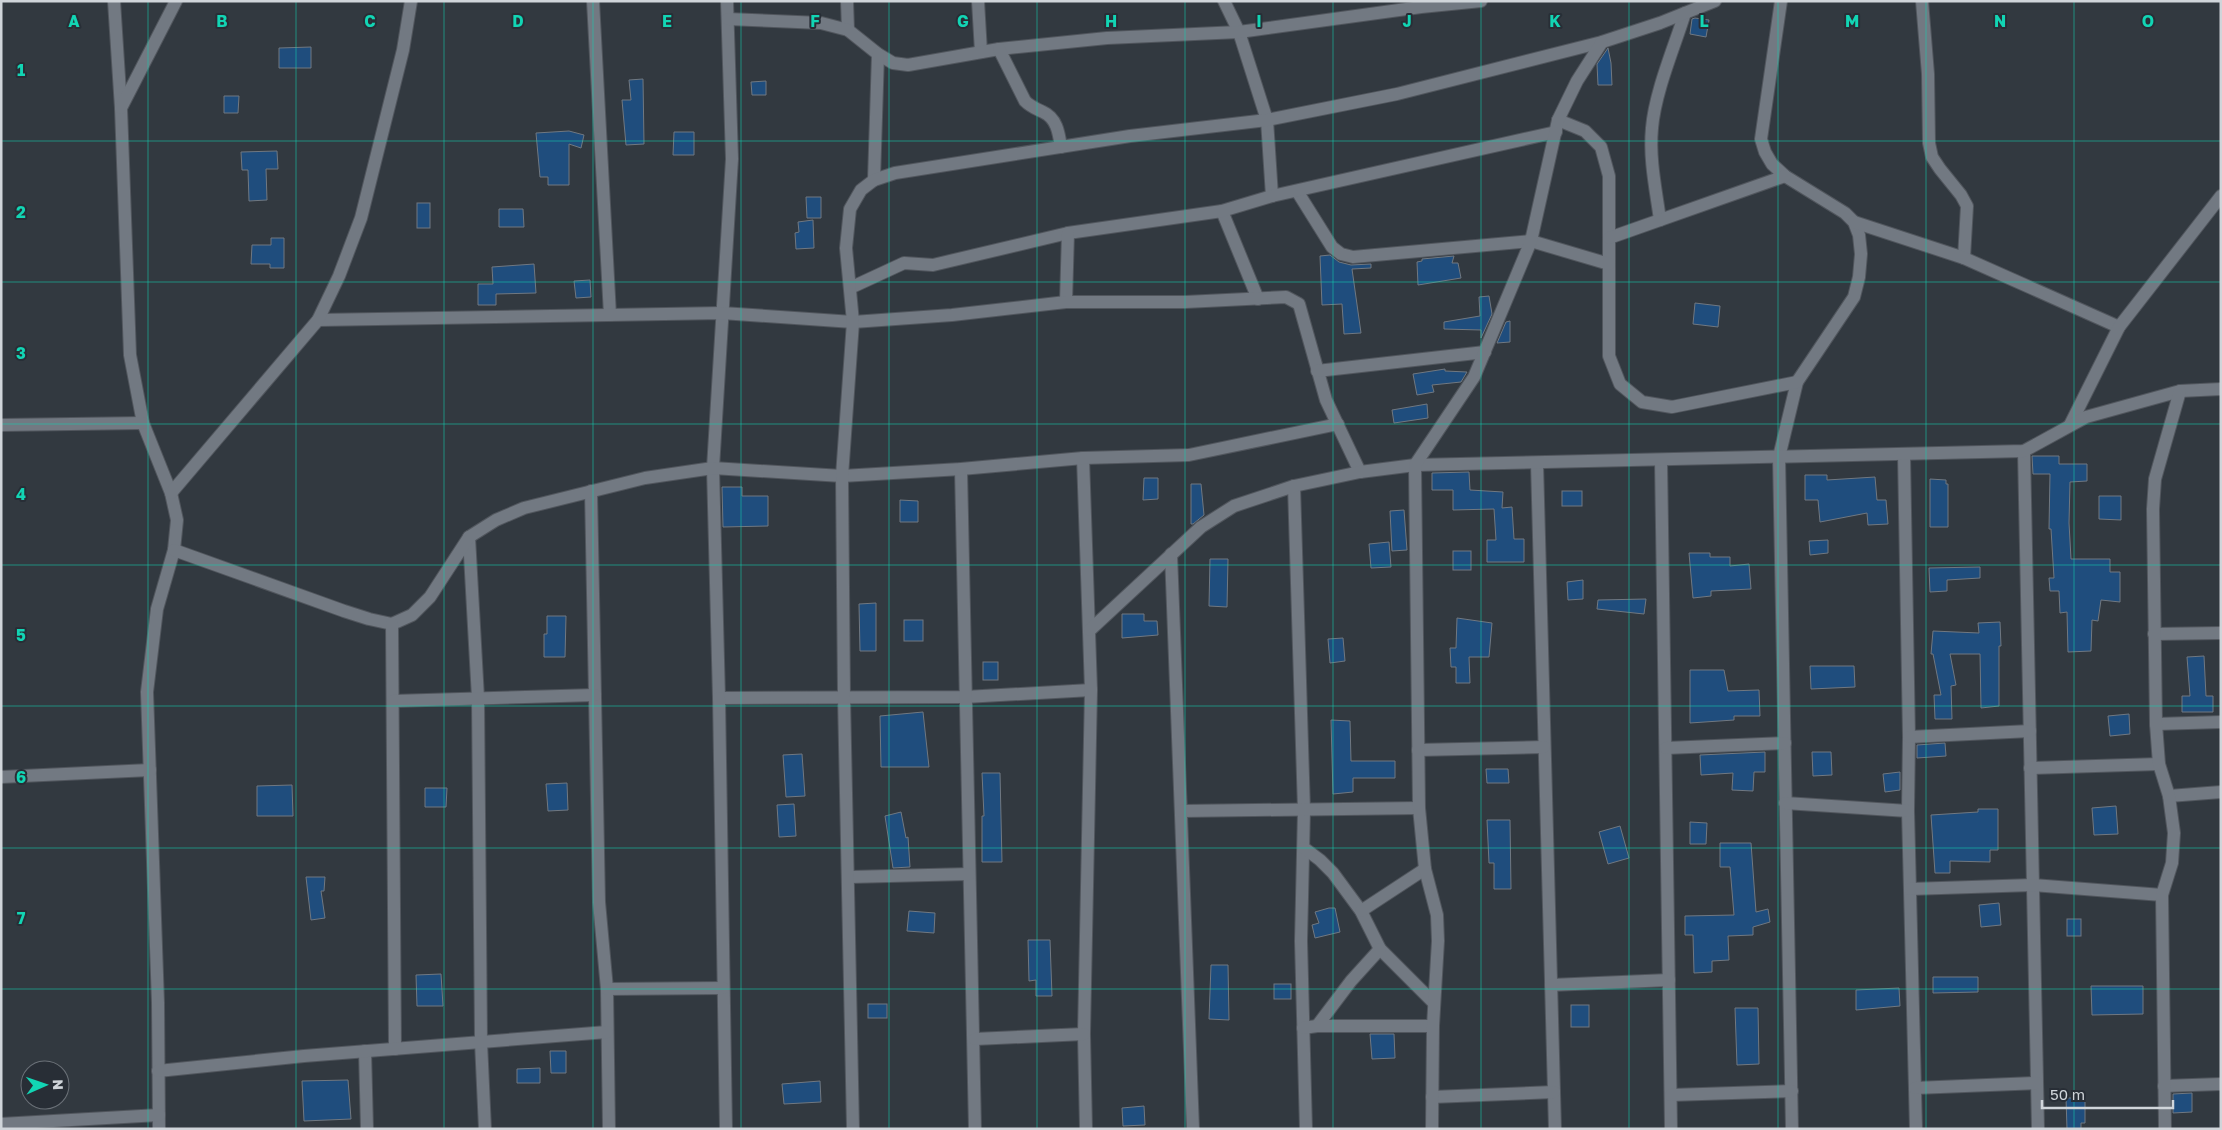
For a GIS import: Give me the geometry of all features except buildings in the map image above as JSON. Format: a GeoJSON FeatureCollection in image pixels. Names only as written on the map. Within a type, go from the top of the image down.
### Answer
{"type":"FeatureCollection","features":[{"type":"Feature","properties":{"kind":"street"},"geometry":{"type":"LineString","coordinates":[[114,1],[121,108],[130,355],[142,423],[171,493],[177,520],[174,550],[157,609],[147,692],[158,1003],[160,1129]]}},
{"type":"Feature","properties":{"kind":"street"},"geometry":{"type":"LineString","coordinates":[[121,108],[176,1]]}},
{"type":"Feature","properties":{"kind":"street"},"geometry":{"type":"LineString","coordinates":[[171,493],[318,320],[339,276],[361,218],[403,50],[411,1]]}},
{"type":"Feature","properties":{"kind":"street"},"geometry":{"type":"LineString","coordinates":[[593,1],[610,315]]}},
{"type":"Feature","properties":{"kind":"street"},"geometry":{"type":"LineString","coordinates":[[726,1129],[713,468],[732,159],[727,1]]}},
{"type":"Feature","properties":{"kind":"street"},"geometry":{"type":"LineString","coordinates":[[847,1],[848,30]]}},
{"type":"Feature","properties":{"kind":"street"},"geometry":{"type":"LineString","coordinates":[[978,1],[981,52]]}},
{"type":"Feature","properties":{"kind":"street"},"geometry":{"type":"LineString","coordinates":[[1224,1],[1239,32],[1266,120],[1272,196]]}},
{"type":"Feature","properties":{"kind":"street"},"geometry":{"type":"LineString","coordinates":[[728,19],[821,23],[848,30],[878,54],[893,63],[908,65],[998,50],[1107,38],[1239,32],[1421,7],[1481,1]]}},
{"type":"Feature","properties":{"kind":"street"},"geometry":{"type":"LineString","coordinates":[[853,1129],[844,698],[842,476],[853,322],[846,248],[850,209],[861,190],[874,180],[895,173],[1156,132],[1266,120],[1397,94],[1602,42],[1715,1]]}},
{"type":"Feature","properties":{"kind":"street"},"geometry":{"type":"LineString","coordinates":[[1781,1],[1761,139],[1765,152],[1772,164],[1784,176],[1845,213],[1854,222],[1859,235],[1861,254],[1859,277],[1854,297],[1797,382],[1779,457],[1792,1129]]}},
{"type":"Feature","properties":{"kind":"street"},"geometry":{"type":"LineString","coordinates":[[1922,1],[1929,143],[1932,157],[1961,195],[1967,206],[1964,258]]}},
{"type":"Feature","properties":{"kind":"street"},"geometry":{"type":"LineString","coordinates":[[1660,220],[1651,153],[1652,127],[1656,105],[1685,13]]}},
{"type":"Feature","properties":{"kind":"street"},"geometry":{"type":"LineString","coordinates":[[1432,1129],[1432,1026],[1438,941],[1437,915],[1425,869],[1419,808],[1415,465],[1474,377],[1531,241],[1557,126],[1577,81],[1602,42]]}},
{"type":"Feature","properties":{"kind":"street"},"geometry":{"type":"LineString","coordinates":[[998,50],[1025,101],[1030,107],[1050,116],[1055,124],[1061,147]]}},
{"type":"Feature","properties":{"kind":"street"},"geometry":{"type":"LineString","coordinates":[[874,180],[878,54]]}},
{"type":"Feature","properties":{"kind":"street"},"geometry":{"type":"LineString","coordinates":[[850,288],[904,263],[933,265],[1068,233],[1222,211],[1272,196],[1557,126],[1585,131],[1601,147],[1609,176],[1609,356],[1620,384],[1642,402],[1672,407],[1797,382]]}},
{"type":"Feature","properties":{"kind":"street"},"geometry":{"type":"LineString","coordinates":[[1609,238],[1784,176]]}},
{"type":"Feature","properties":{"kind":"street"},"geometry":{"type":"LineString","coordinates":[[1297,191],[1332,247],[1341,254],[1353,256],[1531,241],[1609,264]]}},
{"type":"Feature","properties":{"kind":"street"},"geometry":{"type":"LineString","coordinates":[[2070,425],[2119,327],[2221,196]]}},
{"type":"Feature","properties":{"kind":"street"},"geometry":{"type":"LineString","coordinates":[[1222,211],[1258,299]]}},
{"type":"Feature","properties":{"kind":"street"},"geometry":{"type":"LineString","coordinates":[[1854,222],[1964,258],[2119,327]]}},
{"type":"Feature","properties":{"kind":"street"},"geometry":{"type":"LineString","coordinates":[[1066,302],[1068,233]]}},
{"type":"Feature","properties":{"kind":"street"},"geometry":{"type":"LineString","coordinates":[[318,320],[722,313],[853,322],[952,315],[1066,302],[1185,302],[1286,297],[1299,304],[1326,400],[1360,472]]}},
{"type":"Feature","properties":{"kind":"street"},"geometry":{"type":"LineString","coordinates":[[1317,371],[1485,352]]}},
{"type":"Feature","properties":{"kind":"street"},"geometry":{"type":"LineString","coordinates":[[1090,630],[1201,527],[1234,506],[1294,486],[1360,472],[1415,465],[2024,451],[2086,417],[2180,391],[2221,389]]}},
{"type":"Feature","properties":{"kind":"street"},"geometry":{"type":"LineString","coordinates":[[2165,1129],[2162,895],[2172,863],[2174,843],[2169,796],[2159,764],[2156,724],[2153,509],[2155,479],[2180,391]]}},
{"type":"Feature","properties":{"kind":"street"},"geometry":{"type":"LineString","coordinates":[[1,426],[142,423]]}},
{"type":"Feature","properties":{"kind":"street"},"geometry":{"type":"LineString","coordinates":[[174,550],[344,611],[392,624],[412,615],[430,597],[469,537],[496,520],[524,508],[645,478],[713,468],[842,476],[961,470],[1083,458],[1189,455],[1338,424]]}},
{"type":"Feature","properties":{"kind":"street"},"geometry":{"type":"LineString","coordinates":[[2024,451],[2038,1129]]}},
{"type":"Feature","properties":{"kind":"street"},"geometry":{"type":"LineString","coordinates":[[1904,454],[1909,737],[1908,811],[1916,1129]]}},
{"type":"Feature","properties":{"kind":"street"},"geometry":{"type":"LineString","coordinates":[[1083,458],[1091,690],[1084,1034],[1086,1129]]}},
{"type":"Feature","properties":{"kind":"street"},"geometry":{"type":"LineString","coordinates":[[1661,460],[1671,1129]]}},
{"type":"Feature","properties":{"kind":"street"},"geometry":{"type":"LineString","coordinates":[[1537,463],[1555,1129]]}},
{"type":"Feature","properties":{"kind":"street"},"geometry":{"type":"LineString","coordinates":[[961,470],[968,874],[975,1040],[975,1129]]}},
{"type":"Feature","properties":{"kind":"street"},"geometry":{"type":"LineString","coordinates":[[1294,486],[1304,810],[1301,941],[1306,1129]]}},
{"type":"Feature","properties":{"kind":"street"},"geometry":{"type":"LineString","coordinates":[[591,491],[599,902],[606,989],[609,1129]]}},
{"type":"Feature","properties":{"kind":"street"},"geometry":{"type":"LineString","coordinates":[[469,537],[478,698],[481,1042],[485,1129]]}},
{"type":"Feature","properties":{"kind":"street"},"geometry":{"type":"LineString","coordinates":[[1171,554],[1193,1129]]}},
{"type":"Feature","properties":{"kind":"street"},"geometry":{"type":"LineString","coordinates":[[392,624],[395,1049]]}},
{"type":"Feature","properties":{"kind":"street"},"geometry":{"type":"LineString","coordinates":[[2154,634],[2221,633]]}},
{"type":"Feature","properties":{"kind":"street"},"geometry":{"type":"LineString","coordinates":[[719,698],[965,697],[1091,690]]}},
{"type":"Feature","properties":{"kind":"street"},"geometry":{"type":"LineString","coordinates":[[393,701],[595,695]]}},
{"type":"Feature","properties":{"kind":"street"},"geometry":{"type":"LineString","coordinates":[[2156,724],[2221,722]]}},
{"type":"Feature","properties":{"kind":"street"},"geometry":{"type":"LineString","coordinates":[[1909,737],[2030,731]]}},
{"type":"Feature","properties":{"kind":"street"},"geometry":{"type":"LineString","coordinates":[[1666,748],[1785,744]]}},
{"type":"Feature","properties":{"kind":"street"},"geometry":{"type":"LineString","coordinates":[[1418,750],[1544,747]]}},
{"type":"Feature","properties":{"kind":"street"},"geometry":{"type":"LineString","coordinates":[[2030,768],[2159,764]]}},
{"type":"Feature","properties":{"kind":"street"},"geometry":{"type":"LineString","coordinates":[[1,777],[150,770]]}},
{"type":"Feature","properties":{"kind":"street"},"geometry":{"type":"LineString","coordinates":[[2169,796],[2221,792]]}},
{"type":"Feature","properties":{"kind":"street"},"geometry":{"type":"LineString","coordinates":[[1785,804],[1908,811]]}},
{"type":"Feature","properties":{"kind":"street"},"geometry":{"type":"LineString","coordinates":[[1181,811],[1419,808]]}},
{"type":"Feature","properties":{"kind":"street"},"geometry":{"type":"LineString","coordinates":[[1304,848],[1320,860],[1333,874],[1361,911],[1380,949],[1434,1002]]}},
{"type":"Feature","properties":{"kind":"street"},"geometry":{"type":"LineString","coordinates":[[1361,911],[1425,869]]}},
{"type":"Feature","properties":{"kind":"street"},"geometry":{"type":"LineString","coordinates":[[849,877],[968,874]]}},
{"type":"Feature","properties":{"kind":"street"},"geometry":{"type":"LineString","coordinates":[[1910,889],[2033,885],[2162,895]]}},
{"type":"Feature","properties":{"kind":"street"},"geometry":{"type":"LineString","coordinates":[[1317,1026],[1351,981],[1380,949]]}},
{"type":"Feature","properties":{"kind":"street"},"geometry":{"type":"LineString","coordinates":[[1551,984],[1669,980]]}},
{"type":"Feature","properties":{"kind":"street"},"geometry":{"type":"LineString","coordinates":[[606,989],[724,988]]}},
{"type":"Feature","properties":{"kind":"street"},"geometry":{"type":"LineString","coordinates":[[1304,1028],[1317,1026],[1432,1026]]}},
{"type":"Feature","properties":{"kind":"street"},"geometry":{"type":"LineString","coordinates":[[158,1071],[365,1051],[607,1032]]}},
{"type":"Feature","properties":{"kind":"street"},"geometry":{"type":"LineString","coordinates":[[975,1040],[1084,1034]]}},
{"type":"Feature","properties":{"kind":"street"},"geometry":{"type":"LineString","coordinates":[[365,1051],[367,1129]]}},
{"type":"Feature","properties":{"kind":"street"},"geometry":{"type":"LineString","coordinates":[[1915,1088],[2037,1084]]}},
{"type":"Feature","properties":{"kind":"street"},"geometry":{"type":"LineString","coordinates":[[2164,1086],[2221,1084]]}},
{"type":"Feature","properties":{"kind":"street"},"geometry":{"type":"LineString","coordinates":[[1671,1095],[1792,1091]]}},
{"type":"Feature","properties":{"kind":"street"},"geometry":{"type":"LineString","coordinates":[[1432,1097],[1554,1092]]}},
{"type":"Feature","properties":{"kind":"street"},"geometry":{"type":"LineString","coordinates":[[1,1124],[159,1114]]}}]}
